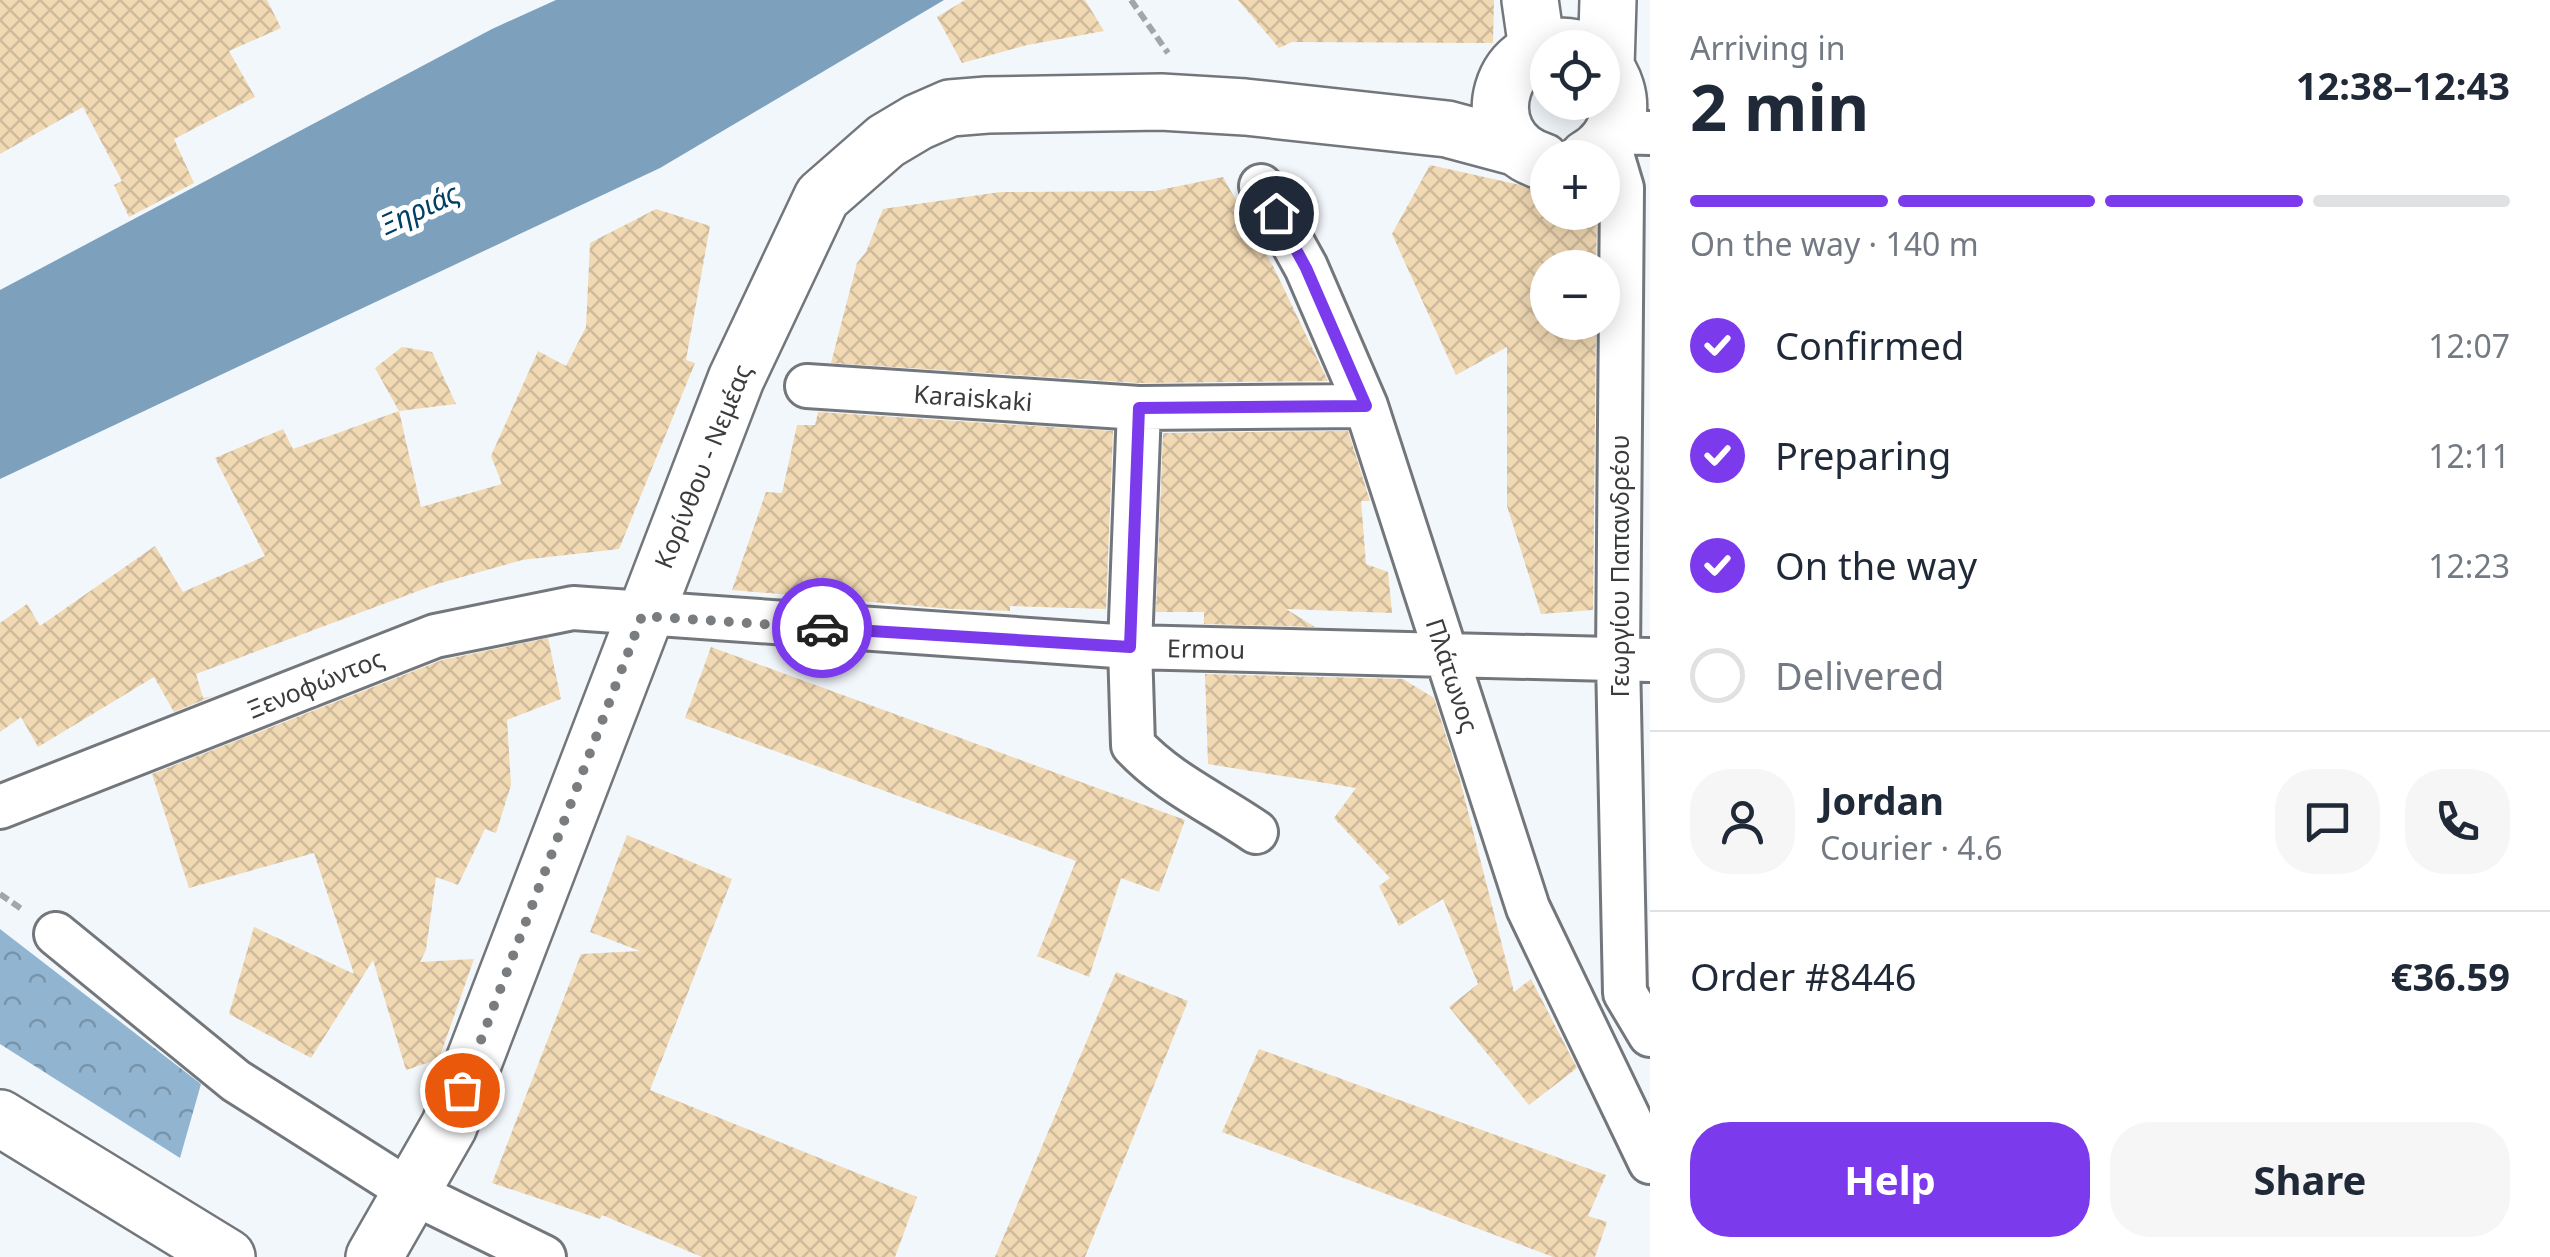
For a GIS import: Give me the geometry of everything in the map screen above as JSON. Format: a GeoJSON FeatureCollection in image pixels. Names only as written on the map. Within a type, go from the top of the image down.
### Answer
{"type":"FeatureCollection","features":[{"type":"Feature","properties":{"kind":"main road","name":"Γεωργίου Παπανδρέου"},"geometry":{"type":"LineString","coordinates":[[1602,30],[1608,0]]}},
{"type":"Feature","properties":{"kind":"main road","name":"Κορίνθου - Νεμέας"},"geometry":{"type":"LineString","coordinates":[[1355,120],[1444,98],[1530,91]]}},
{"type":"Feature","properties":{"kind":"main road","name":"Κορίνθου - Νεμέας"},"geometry":{"type":"LineString","coordinates":[[374,1257],[449,1126],[736,379],[799,238],[822,197],[886,141],[950,108],[987,105],[1161,102],[1446,129],[1530,154]]}},
{"type":"Feature","properties":{"kind":"main road"},"geometry":{"type":"LineString","coordinates":[[1530,104],[1501,113],[1530,151]]}},
{"type":"Feature","properties":{"kind":"main road"},"geometry":{"type":"LineString","coordinates":[[0,1118],[209,1246]]}},
{"type":"Feature","properties":{"kind":"street","name":"Γεωργίου Παπανδρέου"},"geometry":{"type":"LineString","coordinates":[[1601,120],[1622,188],[1634,659],[1625,994],[1650,1035]]}},
{"type":"Feature","properties":{"kind":"street","name":"Πλάτωνος"},"geometry":{"type":"LineString","coordinates":[[1260,186],[1306,268],[1366,406],[1528,908],[1650,1162]]}},
{"type":"Feature","properties":{"kind":"street","name":"Karaiskaki"},"geometry":{"type":"LineString","coordinates":[[808,386],[1139,408],[1366,406]]}},
{"type":"Feature","properties":{"kind":"street"},"geometry":{"type":"LineString","coordinates":[[1139,408],[1130,647],[1133,745],[1159,774],[1204,796],[1256,832]]}},
{"type":"Feature","properties":{"kind":"street","name":"Ξενοφώντος"},"geometry":{"type":"LineString","coordinates":[[0,807],[435,636],[573,608],[642,616]]}},
{"type":"Feature","properties":{"kind":"street","name":"Ermou"},"geometry":{"type":"LineString","coordinates":[[642,616],[1130,647],[1634,659]]}},
{"type":"Feature","properties":{"kind":"street"},"geometry":{"type":"LineString","coordinates":[[56,934],[236,1081],[412,1192],[544,1257]]}},
{"type":"Feature","properties":{"kind":"green space"},"geometry":{"type":"Polygon","coordinates":[[[0,929],[201,1084],[180,1158],[0,1044],[0,929]]]}},
{"type":"Feature","properties":{"kind":"water","name":"Ξηριάς"},"geometry":{"type":"Polygon","coordinates":[[[556,0],[944,0],[660,168],[0,479],[0,290],[492,29],[556,0]]]}},
{"type":"Feature","properties":{"kind":"building"},"geometry":{"type":"Polygon","coordinates":[[[0,0],[267,0],[281,28],[229,51],[255,97],[174,139],[194,183],[129,217],[114,185],[122,181],[83,107],[0,154],[0,0]]]}},
{"type":"Feature","properties":{"kind":"building"},"geometry":{"type":"Polygon","coordinates":[[[965,0],[1085,0],[1104,31],[1027,45],[962,63],[937,17],[965,0]]]}},
{"type":"Feature","properties":{"kind":"building"},"geometry":{"type":"Polygon","coordinates":[[[1238,0],[1494,0],[1493,43],[1292,42],[1279,48],[1238,0]]]}},
{"type":"Feature","properties":{"kind":"building"},"geometry":{"type":"Polygon","coordinates":[[[1430,165],[1530,187],[1530,230],[1597,230],[1596,250],[1530,250],[1530,340],[1596,340],[1593,610],[1541,614],[1507,506],[1507,347],[1456,375],[1392,234],[1430,165]]]}},
{"type":"Feature","properties":{"kind":"building"},"geometry":{"type":"Polygon","coordinates":[[[1223,177],[1274,268],[1328,381],[1140,383],[831,363],[857,263],[866,252],[883,209],[1000,192],[1155,191],[1223,177]]]}},
{"type":"Feature","properties":{"kind":"building"},"geometry":{"type":"Polygon","coordinates":[[[656,209],[710,226],[686,360],[695,363],[619,549],[522,560],[437,584],[196,674],[203,698],[213,696],[174,712],[154,677],[38,747],[21,717],[0,732],[0,623],[27,604],[40,626],[155,546],[183,592],[265,556],[215,458],[283,429],[293,449],[399,411],[421,507],[502,484],[491,456],[538,351],[566,366],[586,327],[590,243],[656,209]]]}},
{"type":"Feature","properties":{"kind":"building"},"geometry":{"type":"Polygon","coordinates":[[[402,347],[432,352],[456,404],[399,411],[375,368],[402,347]]]}},
{"type":"Feature","properties":{"kind":"building"},"geometry":{"type":"Polygon","coordinates":[[[818,412],[1113,431],[1106,609],[952,609],[732,590],[766,492],[782,493],[797,425],[815,425],[818,412]]]}},
{"type":"Feature","properties":{"kind":"building"},"geometry":{"type":"Polygon","coordinates":[[[1348,431],[1370,501],[1361,501],[1366,564],[1388,572],[1392,613],[1286,609],[1315,627],[1204,624],[1204,612],[1156,612],[1163,433],[1348,431]]]}},
{"type":"Feature","properties":{"kind":"building"},"geometry":{"type":"Polygon","coordinates":[[[548,638],[561,699],[507,720],[511,785],[496,833],[485,829],[458,885],[436,877],[426,950],[420,962],[474,959],[439,1059],[406,1070],[373,960],[311,1058],[229,1014],[254,927],[354,974],[314,853],[189,888],[152,774],[442,660],[548,638]]]}},
{"type":"Feature","properties":{"kind":"building"},"geometry":{"type":"Polygon","coordinates":[[[711,647],[1185,820],[1159,892],[1121,878],[1089,977],[1037,956],[1076,861],[685,718],[711,647]]]}},
{"type":"Feature","properties":{"kind":"building"},"geometry":{"type":"Polygon","coordinates":[[[1205,674],[1403,679],[1434,698],[1460,780],[1514,992],[1531,979],[1577,1068],[1529,1105],[1449,1007],[1478,984],[1443,899],[1399,926],[1379,886],[1390,878],[1334,818],[1356,788],[1208,764],[1205,674]]]}},
{"type":"Feature","properties":{"kind":"building"},"geometry":{"type":"Polygon","coordinates":[[[627,835],[732,879],[650,1090],[917,1197],[895,1257],[702,1257],[602,1215],[600,1219],[492,1183],[581,954],[640,951],[590,932],[627,835]]]}},
{"type":"Feature","properties":{"kind":"building"},"geometry":{"type":"Polygon","coordinates":[[[1116,972],[1188,1001],[1085,1257],[995,1257],[1116,972]]]}},
{"type":"Feature","properties":{"kind":"building"},"geometry":{"type":"Polygon","coordinates":[[[1259,1049],[1606,1175],[1588,1216],[1607,1222],[1595,1257],[1553,1257],[1222,1132],[1259,1049]]]}},
{"type":"Feature","properties":{"kind":"way so far"},"geometry":{"type":"LineString","coordinates":[[462,1090],[642,616],[822,628]]}},
{"type":"Feature","properties":{"kind":"route"},"geometry":{"type":"LineString","coordinates":[[822,628],[1130,647],[1139,408],[1366,406],[1306,268],[1276,213]]}}]}
